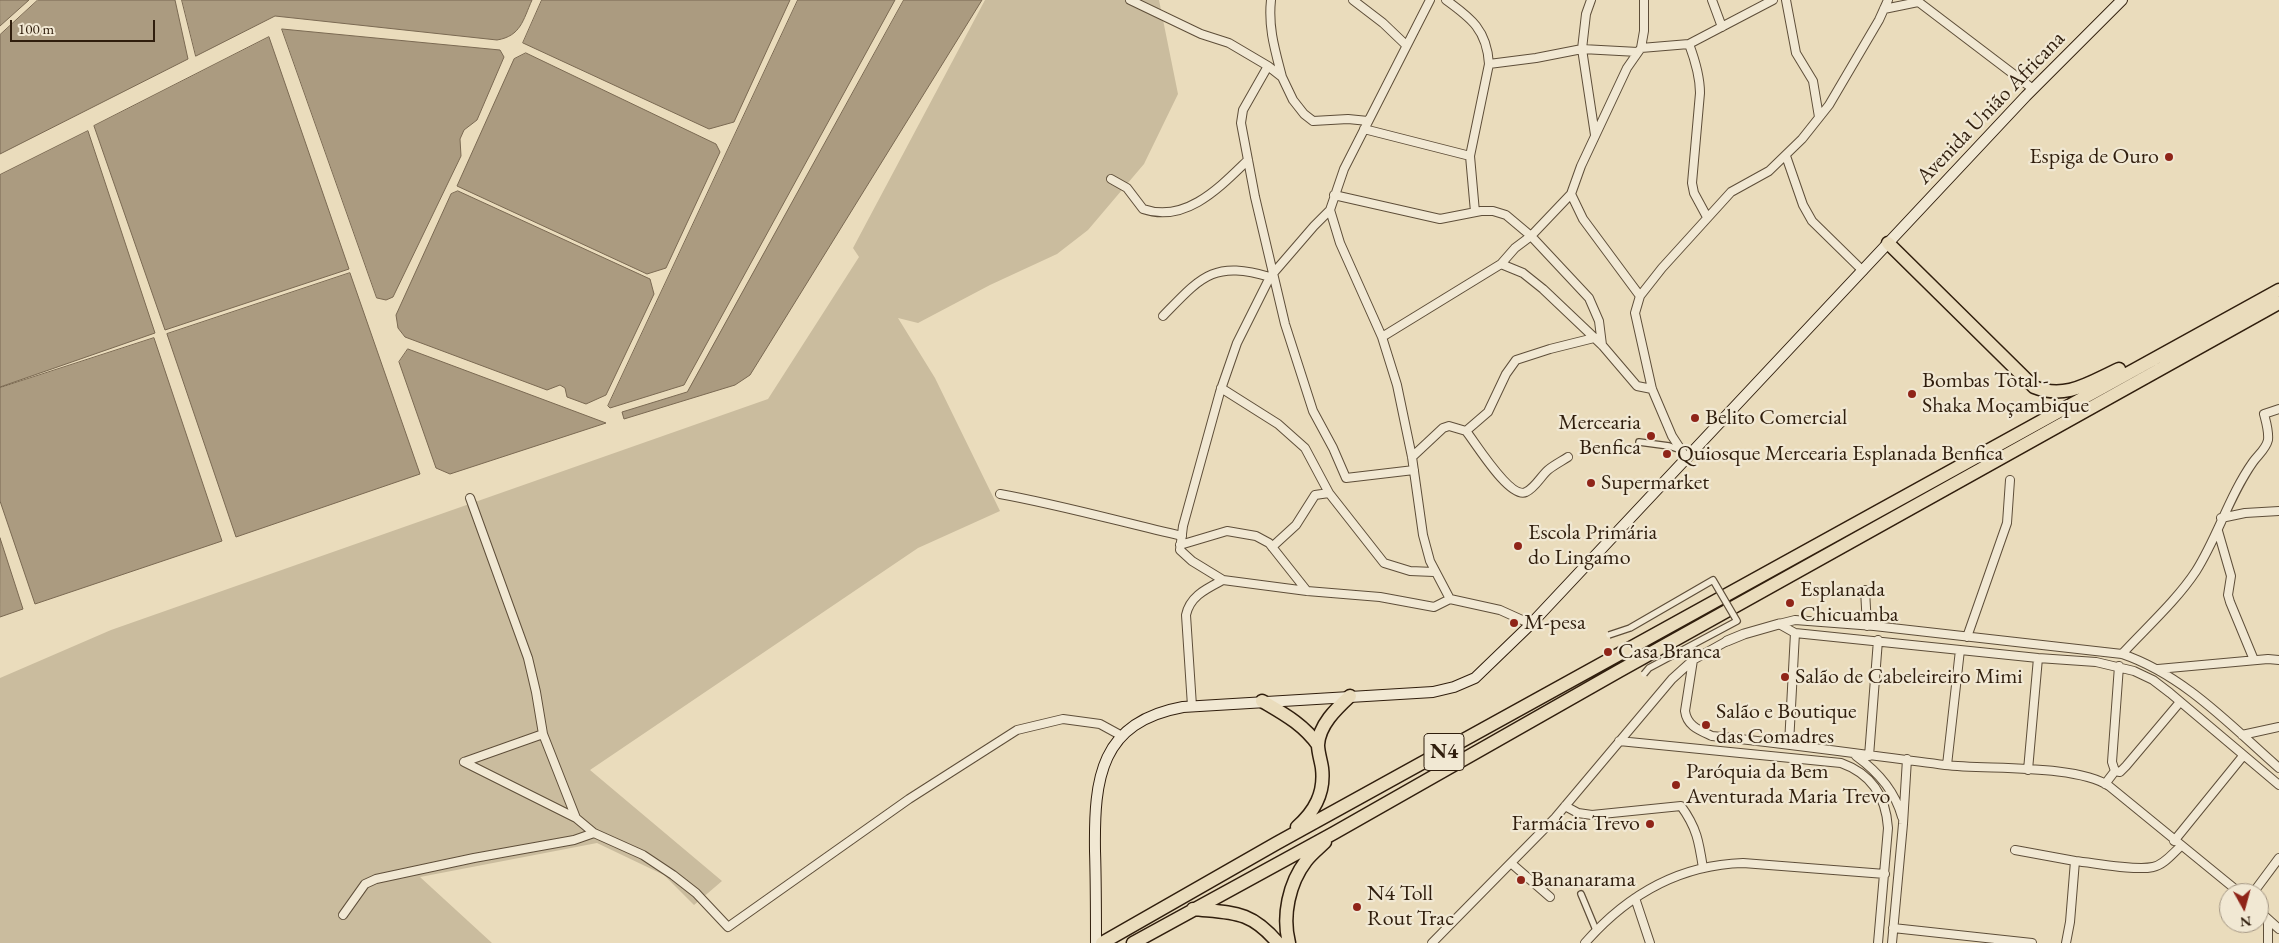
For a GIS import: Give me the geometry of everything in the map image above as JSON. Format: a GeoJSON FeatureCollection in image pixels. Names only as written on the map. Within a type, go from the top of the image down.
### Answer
{"type":"FeatureCollection","features":[{"type":"Feature","properties":{"kind":"highway"},"geometry":{"type":"LineString","coordinates":[[1888,243],[2025,380],[2034,387],[2050,392],[2074,390],[2232,316]]}},
{"type":"Feature","properties":{"kind":"highway","name":"N4"},"geometry":{"type":"LineString","coordinates":[[1102,943],[1277,844],[2279,290]]}},
{"type":"Feature","properties":{"kind":"highway","name":"N4"},"geometry":{"type":"LineString","coordinates":[[1133,943],[1334,833],[1645,656],[2279,303]]}},
{"type":"Feature","properties":{"kind":"highway"},"geometry":{"type":"LineString","coordinates":[[1318,745],[1327,721],[1350,696]]}},
{"type":"Feature","properties":{"kind":"highway"},"geometry":{"type":"LineString","coordinates":[[1262,701],[1307,730],[1318,745],[1322,770],[1320,796],[1309,816],[1277,844]]}},
{"type":"Feature","properties":{"kind":"highway"},"geometry":{"type":"LineString","coordinates":[[1289,943],[1287,926],[1288,907],[1294,882],[1306,861],[1334,833]]}},
{"type":"Feature","properties":{"kind":"highway"},"geometry":{"type":"LineString","coordinates":[[1193,910],[1239,913],[1253,919],[1278,943]]}},
{"type":"Feature","properties":{"kind":"main road","name":"Avenida União Africana"},"geometry":{"type":"LineString","coordinates":[[1096,943],[1095,817],[1098,786],[1108,756],[1122,736],[1133,725],[1164,710],[1192,706],[1433,692],[1465,683],[1488,667],[1530,624],[1684,454],[1863,271],[2033,89],[2122,0]]}},
{"type":"Feature","properties":{"kind":"street"},"geometry":{"type":"LineString","coordinates":[[1130,0],[1201,34],[1229,43],[1268,66],[1282,77]]}},
{"type":"Feature","properties":{"kind":"street"},"geometry":{"type":"LineString","coordinates":[[1271,0],[1269,21],[1282,77],[1293,100],[1304,114],[1313,121],[1348,119],[1470,156]]}},
{"type":"Feature","properties":{"kind":"street"},"geometry":{"type":"LineString","coordinates":[[1353,0],[1406,45]]}},
{"type":"Feature","properties":{"kind":"street"},"geometry":{"type":"LineString","coordinates":[[1430,0],[1344,169],[1330,210],[1272,276],[1237,343],[1221,388],[1183,526],[1180,550],[1192,561],[1223,580],[1307,591],[1380,597],[1434,607],[1450,599],[1500,610],[1530,624]]}},
{"type":"Feature","properties":{"kind":"street"},"geometry":{"type":"LineString","coordinates":[[1446,0],[1478,27],[1485,40],[1489,64],[1470,156],[1475,212]]}},
{"type":"Feature","properties":{"kind":"street"},"geometry":{"type":"LineString","coordinates":[[1591,0],[1583,29],[1582,49],[1596,135]]}},
{"type":"Feature","properties":{"kind":"street"},"geometry":{"type":"LineString","coordinates":[[1382,338],[1501,264],[1571,194],[1581,166],[1627,68],[1639,50],[1644,31],[1644,0]]}},
{"type":"Feature","properties":{"kind":"street"},"geometry":{"type":"LineString","coordinates":[[1712,0],[1722,27]]}},
{"type":"Feature","properties":{"kind":"street"},"geometry":{"type":"LineString","coordinates":[[1489,64],[1536,58],[1582,49],[1639,50],[1689,44],[1772,0]]}},
{"type":"Feature","properties":{"kind":"street"},"geometry":{"type":"LineString","coordinates":[[1786,0],[1796,53],[1813,81],[1818,117]]}},
{"type":"Feature","properties":{"kind":"street"},"geometry":{"type":"LineString","coordinates":[[1684,454],[1672,436],[1652,389],[1635,313],[1640,296],[1707,217],[1732,192],[1759,179],[1786,156],[1829,105],[1888,0]]}},
{"type":"Feature","properties":{"kind":"street"},"geometry":{"type":"LineString","coordinates":[[1884,9],[1917,1],[2033,89]]}},
{"type":"Feature","properties":{"kind":"street"},"geometry":{"type":"LineString","coordinates":[[1689,44],[1700,87],[1692,182],[1694,193],[1707,217]]}},
{"type":"Feature","properties":{"kind":"street"},"geometry":{"type":"LineString","coordinates":[[1268,66],[1242,116],[1248,160],[1272,276],[1285,324],[1313,411],[1333,448],[1344,476],[1348,478],[1414,470]]}},
{"type":"Feature","properties":{"kind":"street"},"geometry":{"type":"LineString","coordinates":[[1786,156],[1803,205],[1812,222],[1863,271]]}},
{"type":"Feature","properties":{"kind":"street"},"geometry":{"type":"LineString","coordinates":[[1111,179],[1126,188],[1143,209],[1162,212],[1192,206],[1206,199],[1248,160]]}},
{"type":"Feature","properties":{"kind":"street"},"geometry":{"type":"LineString","coordinates":[[1571,194],[1583,219],[1640,296]]}},
{"type":"Feature","properties":{"kind":"street"},"geometry":{"type":"LineString","coordinates":[[1334,195],[1440,219],[1475,212],[1493,212],[1506,215],[1531,236],[1589,298],[1599,321],[1602,345]]}},
{"type":"Feature","properties":{"kind":"street"},"geometry":{"type":"LineString","coordinates":[[1330,210],[1340,243],[1382,338],[1397,385],[1412,458],[1423,535],[1434,572],[1450,599]]}},
{"type":"Feature","properties":{"kind":"street"},"geometry":{"type":"LineString","coordinates":[[1501,264],[1523,273],[1537,284],[1602,345],[1637,386],[1652,389]]}},
{"type":"Feature","properties":{"kind":"street"},"geometry":{"type":"LineString","coordinates":[[1163,316],[1193,284],[1209,275],[1228,269],[1246,270],[1272,276]]}},
{"type":"Feature","properties":{"kind":"street"},"geometry":{"type":"LineString","coordinates":[[1466,431],[1488,412],[1506,374],[1516,360],[1594,338]]}},
{"type":"Feature","properties":{"kind":"street"},"geometry":{"type":"LineString","coordinates":[[1221,388],[1292,434],[1305,448],[1329,493],[1384,563],[1410,570],[1434,572]]}},
{"type":"Feature","properties":{"kind":"street"},"geometry":{"type":"LineString","coordinates":[[2122,654],[2196,571],[2218,531],[2221,518],[2254,461],[2263,452],[2268,441],[2268,427],[2264,414],[2279,409]]}},
{"type":"Feature","properties":{"kind":"street"},"geometry":{"type":"LineString","coordinates":[[1412,458],[1443,428],[1449,426],[1466,431],[1484,458],[1507,484],[1514,491],[1522,494],[1529,491],[1550,469],[1568,457]]}},
{"type":"Feature","properties":{"kind":"street"},"geometry":{"type":"LineString","coordinates":[[1639,442],[1669,446],[1684,454]]}},
{"type":"Feature","properties":{"kind":"street"},"geometry":{"type":"LineString","coordinates":[[1967,637],[2007,523],[2010,480]]}},
{"type":"Feature","properties":{"kind":"street"},"geometry":{"type":"LineString","coordinates":[[1272,547],[1296,525],[1314,495],[1329,493]]}},
{"type":"Feature","properties":{"kind":"street"},"geometry":{"type":"LineString","coordinates":[[1000,494],[1068,507],[1122,523],[1182,536]]}},
{"type":"Feature","properties":{"kind":"street"},"geometry":{"type":"LineString","coordinates":[[470,498],[528,658],[543,734],[576,818]]}},
{"type":"Feature","properties":{"kind":"street"},"geometry":{"type":"LineString","coordinates":[[2221,518],[2245,513],[2279,511]]}},
{"type":"Feature","properties":{"kind":"street"},"geometry":{"type":"LineString","coordinates":[[1180,545],[1227,531],[1256,536],[1272,547],[1307,591]]}},
{"type":"Feature","properties":{"kind":"street"},"geometry":{"type":"LineString","coordinates":[[2218,531],[2231,576],[2228,595],[2254,660]]}},
{"type":"Feature","properties":{"kind":"street"},"geometry":{"type":"LineString","coordinates":[[1192,706],[1187,608],[1197,594],[1223,580]]}},
{"type":"Feature","properties":{"kind":"street"},"geometry":{"type":"LineString","coordinates":[[1609,635],[1630,628],[1713,580],[1737,621],[1649,668],[1644,674]]}},
{"type":"Feature","properties":{"kind":"street"},"geometry":{"type":"LineString","coordinates":[[1865,590],[1867,626]]}},
{"type":"Feature","properties":{"kind":"street"},"geometry":{"type":"LineString","coordinates":[[1432,943],[1512,864],[1565,806],[1672,678],[1693,660],[1727,641],[1744,634],[1795,620],[2122,654],[2158,669],[2190,692],[2279,768]]}},
{"type":"Feature","properties":{"kind":"street"},"geometry":{"type":"LineString","coordinates":[[1778,624],[1795,633],[1878,640],[2038,658],[2096,662],[2119,666],[2153,680],[2279,785]]}},
{"type":"Feature","properties":{"kind":"street"},"geometry":{"type":"LineString","coordinates":[[1790,744],[1795,633]]}},
{"type":"Feature","properties":{"kind":"street"},"geometry":{"type":"LineString","coordinates":[[1869,756],[1878,640]]}},
{"type":"Feature","properties":{"kind":"street"},"geometry":{"type":"LineString","coordinates":[[1947,765],[1960,650]]}},
{"type":"Feature","properties":{"kind":"street"},"geometry":{"type":"LineString","coordinates":[[2028,770],[2038,658]]}},
{"type":"Feature","properties":{"kind":"street"},"geometry":{"type":"LineString","coordinates":[[1693,660],[1684,710],[1689,723],[1712,736],[1790,744],[1947,765],[2089,776],[2105,784],[2227,883]]}},
{"type":"Feature","properties":{"kind":"street"},"geometry":{"type":"LineString","coordinates":[[2158,669],[2254,660],[2279,660]]}},
{"type":"Feature","properties":{"kind":"street"},"geometry":{"type":"LineString","coordinates":[[2105,784],[2114,771],[2112,762],[2119,666]]}},
{"type":"Feature","properties":{"kind":"street"},"geometry":{"type":"LineString","coordinates":[[2114,771],[2120,772],[2126,766],[2180,702]]}},
{"type":"Feature","properties":{"kind":"street"},"geometry":{"type":"LineString","coordinates":[[543,734],[464,762],[576,818],[594,832],[643,856],[673,875],[696,893],[728,927],[909,799],[1017,730],[1063,719],[1100,724],[1122,736]]}},
{"type":"Feature","properties":{"kind":"street"},"geometry":{"type":"LineString","coordinates":[[2242,735],[2279,727]]}},
{"type":"Feature","properties":{"kind":"street"},"geometry":{"type":"LineString","coordinates":[[1619,741],[1841,763],[1851,767],[1874,784],[1887,811],[1888,828],[1878,943]]}},
{"type":"Feature","properties":{"kind":"street"},"geometry":{"type":"LineString","coordinates":[[1854,754],[1872,767],[1886,784],[1898,805],[1903,824]]}},
{"type":"Feature","properties":{"kind":"street"},"geometry":{"type":"LineString","coordinates":[[2016,850],[2075,861],[2153,867],[2170,857],[2177,844],[2244,756]]}},
{"type":"Feature","properties":{"kind":"street"},"geometry":{"type":"LineString","coordinates":[[1892,943],[1907,759]]}},
{"type":"Feature","properties":{"kind":"street"},"geometry":{"type":"LineString","coordinates":[[1565,806],[1578,813],[1592,815],[1681,806],[1693,822],[1699,838],[1703,868]]}},
{"type":"Feature","properties":{"kind":"street"},"geometry":{"type":"LineString","coordinates":[[343,915],[365,884],[376,879],[474,858],[574,840],[594,832]]}},
{"type":"Feature","properties":{"kind":"street"},"geometry":{"type":"LineString","coordinates":[[2260,883],[2279,858]]}},
{"type":"Feature","properties":{"kind":"street"},"geometry":{"type":"LineString","coordinates":[[2066,943],[2070,922],[2075,861]]}},
{"type":"Feature","properties":{"kind":"street"},"geometry":{"type":"LineString","coordinates":[[1584,943],[1605,920],[1660,882],[1703,868],[1721,864],[1743,863],[1885,874]]}},
{"type":"Feature","properties":{"kind":"street"},"geometry":{"type":"LineString","coordinates":[[1512,864],[1550,897]]}},
{"type":"Feature","properties":{"kind":"street"},"geometry":{"type":"LineString","coordinates":[[1580,894],[1596,930]]}},
{"type":"Feature","properties":{"kind":"street"},"geometry":{"type":"LineString","coordinates":[[1635,898],[1650,943]]}},
{"type":"Feature","properties":{"kind":"street"},"geometry":{"type":"LineString","coordinates":[[2269,921],[2279,929]]}},
{"type":"Feature","properties":{"kind":"street"},"geometry":{"type":"LineString","coordinates":[[1893,928],[2032,943]]}},
{"type":"Feature","properties":{"kind":"shaded area"},"geometry":{"type":"Polygon","coordinates":[[[0,0],[29,0],[0,26],[0,0]]]}},
{"type":"Feature","properties":{"kind":"shaded area"},"geometry":{"type":"Polygon","coordinates":[[[38,0],[175,0],[188,59],[0,154],[0,35],[38,0]]]}},
{"type":"Feature","properties":{"kind":"shaded area"},"geometry":{"type":"Polygon","coordinates":[[[182,0],[532,0],[516,31],[505,38],[497,40],[275,16],[196,56],[182,0]]]}},
{"type":"Feature","properties":{"kind":"shaded area"},"geometry":{"type":"Polygon","coordinates":[[[542,0],[790,0],[734,122],[709,129],[523,43],[542,0]]]}},
{"type":"Feature","properties":{"kind":"shaded area"},"geometry":{"type":"Polygon","coordinates":[[[798,0],[895,0],[684,385],[610,408],[608,406],[798,0]]]}},
{"type":"Feature","properties":{"kind":"shaded area"},"geometry":{"type":"Polygon","coordinates":[[[904,0],[982,0],[750,375],[735,385],[624,419],[622,412],[687,392],[904,0]]]}},
{"type":"Feature","properties":{"kind":"shaded area"},"geometry":{"type":"Polygon","coordinates":[[[985,0],[1159,0],[1178,94],[1144,164],[1088,230],[1057,254],[990,285],[918,323],[898,318],[935,378],[1000,511],[918,548],[590,770],[722,881],[694,905],[664,875],[597,843],[420,877],[492,943],[0,943],[0,678],[111,630],[768,399],[859,257],[853,248],[985,0]]]}},
{"type":"Feature","properties":{"kind":"shaded area"},"geometry":{"type":"Polygon","coordinates":[[[282,29],[500,50],[504,57],[477,120],[464,130],[460,139],[461,156],[393,297],[386,300],[377,298],[282,29]]]}},
{"type":"Feature","properties":{"kind":"shaded area"},"geometry":{"type":"Polygon","coordinates":[[[269,37],[349,269],[165,330],[94,126],[269,37]]]}},
{"type":"Feature","properties":{"kind":"shaded area"},"geometry":{"type":"Polygon","coordinates":[[[526,53],[716,144],[720,152],[666,268],[647,274],[457,186],[514,59],[526,53]]]}},
{"type":"Feature","properties":{"kind":"shaded area"},"geometry":{"type":"Polygon","coordinates":[[[88,131],[155,333],[0,387],[0,175],[88,131]]]}},
{"type":"Feature","properties":{"kind":"shaded area"},"geometry":{"type":"Polygon","coordinates":[[[458,191],[650,279],[654,294],[606,395],[586,404],[567,397],[565,388],[560,385],[547,390],[405,337],[398,328],[396,315],[451,194],[458,191]]]}},
{"type":"Feature","properties":{"kind":"shaded area"},"geometry":{"type":"Polygon","coordinates":[[[350,273],[420,474],[236,537],[167,334],[350,273]]]}},
{"type":"Feature","properties":{"kind":"shaded area"},"geometry":{"type":"Polygon","coordinates":[[[154,338],[222,541],[35,604],[0,501],[0,388],[154,338]]]}},
{"type":"Feature","properties":{"kind":"shaded area"},"geometry":{"type":"Polygon","coordinates":[[[408,349],[606,423],[450,474],[436,468],[399,362],[408,349]]]}},
{"type":"Feature","properties":{"kind":"shaded area"},"geometry":{"type":"Polygon","coordinates":[[[0,538],[23,609],[0,617],[0,538]]]}},
{"type":"Feature","properties":{"kind":"place","name":"Espiga de Ouro"},"geometry":{"type":"Point","coordinates":[2169,157]}},
{"type":"Feature","properties":{"kind":"place","name":"Bombas Total - Shaka Moçambique"},"geometry":{"type":"Point","coordinates":[1912,394]}},
{"type":"Feature","properties":{"kind":"place","name":"Belito Comercial"},"geometry":{"type":"Point","coordinates":[1695,418]}},
{"type":"Feature","properties":{"kind":"place","name":"Mercearia Benfica"},"geometry":{"type":"Point","coordinates":[1651,436]}},
{"type":"Feature","properties":{"kind":"place","name":"Quiosque Mercearia Esplanada Benfica"},"geometry":{"type":"Point","coordinates":[1667,454]}},
{"type":"Feature","properties":{"kind":"place","name":"Supermarket"},"geometry":{"type":"Point","coordinates":[1591,483]}},
{"type":"Feature","properties":{"kind":"place","name":"Escola Primária do Lingamo"},"geometry":{"type":"Point","coordinates":[1518,546]}},
{"type":"Feature","properties":{"kind":"place","name":"Esplanada Chicuamba"},"geometry":{"type":"Point","coordinates":[1790,603]}},
{"type":"Feature","properties":{"kind":"place","name":"M-pesa"},"geometry":{"type":"Point","coordinates":[1514,623]}},
{"type":"Feature","properties":{"kind":"place","name":"Casa Branca"},"geometry":{"type":"Point","coordinates":[1608,652]}},
{"type":"Feature","properties":{"kind":"place","name":"Salão de Cabeleireiro Mimi"},"geometry":{"type":"Point","coordinates":[1785,677]}},
{"type":"Feature","properties":{"kind":"place","name":"Salão e Boutique das Comadres"},"geometry":{"type":"Point","coordinates":[1706,725]}},
{"type":"Feature","properties":{"kind":"place","name":"Paróquia da Bem Aventurada Maria Trevo"},"geometry":{"type":"Point","coordinates":[1676,785]}},
{"type":"Feature","properties":{"kind":"place","name":"Farmácia Trevo"},"geometry":{"type":"Point","coordinates":[1650,824]}},
{"type":"Feature","properties":{"kind":"place","name":"Bananarama"},"geometry":{"type":"Point","coordinates":[1521,880]}},
{"type":"Feature","properties":{"kind":"place","name":"N4 Toll Rout Trac"},"geometry":{"type":"Point","coordinates":[1357,907]}}]}
